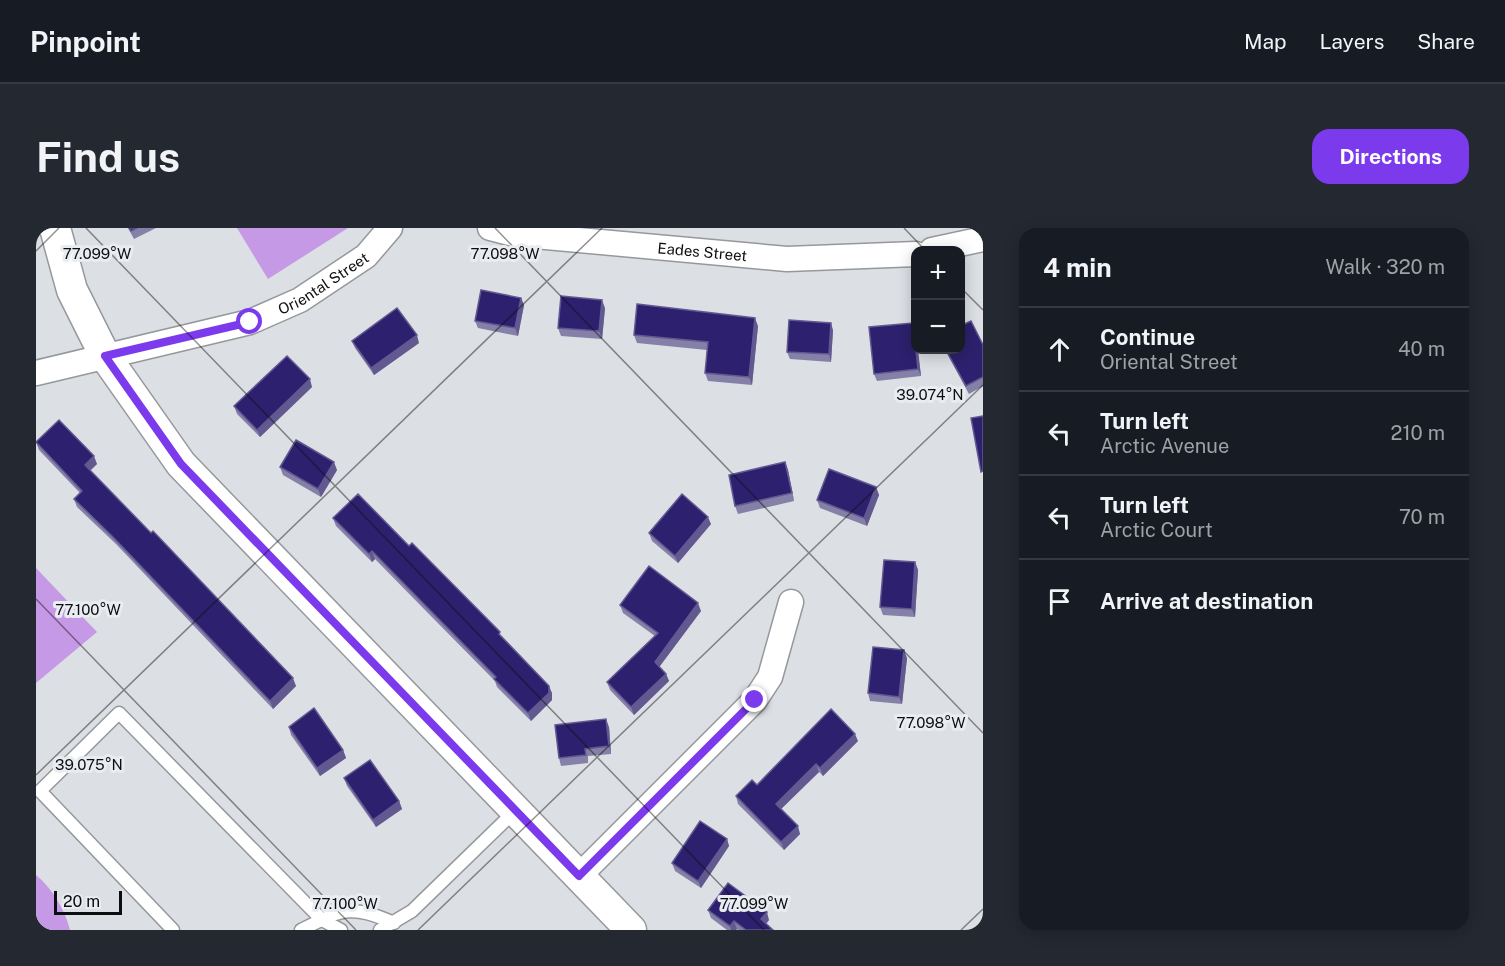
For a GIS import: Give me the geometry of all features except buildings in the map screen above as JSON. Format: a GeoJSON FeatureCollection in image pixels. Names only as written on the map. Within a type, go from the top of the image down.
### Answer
{"type":"FeatureCollection","features":[{"type":"Feature","properties":{"kind":"street"},"geometry":{"type":"LineString","coordinates":[[55,228],[72,290],[105,356],[181,464],[631,930]]}},
{"type":"Feature","properties":{"kind":"street","name":"Oriental Street"},"geometry":{"type":"LineString","coordinates":[[36,372],[250,322],[300,300],[366,256],[390,228]]}},
{"type":"Feature","properties":{"kind":"street","name":"Eades Street"},"geometry":{"type":"LineString","coordinates":[[490,228],[513,234],[787,259],[911,254]]}},
{"type":"Feature","properties":{"kind":"street"},"geometry":{"type":"LineString","coordinates":[[951,246],[983,239]]}},
{"type":"Feature","properties":{"kind":"street"},"geometry":{"type":"LineString","coordinates":[[579,876],[755,700],[770,677],[791,602]]}},
{"type":"Feature","properties":{"kind":"lane"},"geometry":{"type":"LineString","coordinates":[[173,930],[40,791],[119,713],[322,920],[341,930]]}},
{"type":"Feature","properties":{"kind":"lane"},"geometry":{"type":"LineString","coordinates":[[380,930],[394,926],[419,904],[515,810]]}},
{"type":"Feature","properties":{"kind":"lane"},"geometry":{"type":"LineString","coordinates":[[302,930],[352,909],[372,913],[394,926]]}},
{"type":"Feature","properties":{"kind":"shaded area"},"geometry":{"type":"Polygon","coordinates":[[[237,228],[348,228],[268,279],[237,228]]]}},
{"type":"Feature","properties":{"kind":"shaded area"},"geometry":{"type":"Polygon","coordinates":[[[36,568],[97,632],[36,683],[36,568]]]}},
{"type":"Feature","properties":{"kind":"shaded area"},"geometry":{"type":"Polygon","coordinates":[[[36,875],[57,900],[70,930],[36,930],[36,875]]]}},
{"type":"Feature","properties":{"kind":"route"},"geometry":{"type":"LineString","coordinates":[[250,322],[105,356],[181,464],[579,876],[755,700]]}}]}
